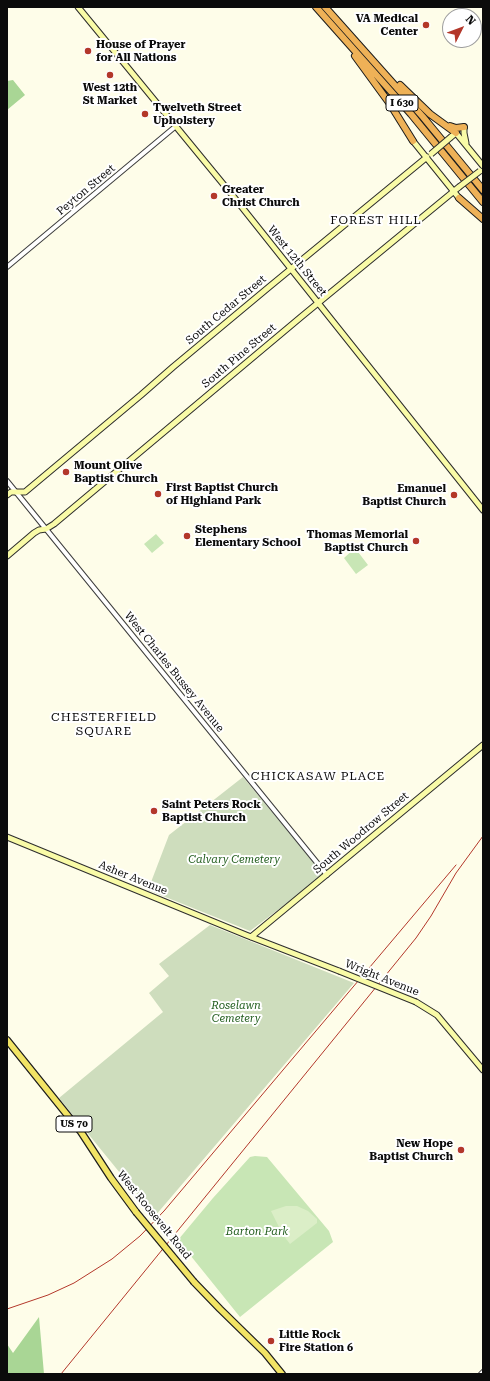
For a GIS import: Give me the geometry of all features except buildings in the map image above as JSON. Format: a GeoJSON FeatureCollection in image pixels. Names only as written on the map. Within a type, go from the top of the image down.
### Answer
{"type":"FeatureCollection","features":[{"type":"Feature","properties":{"kind":"highway","name":"I 630"},"geometry":{"type":"LineString","coordinates":[[316,7],[411,114],[483,202]]}},
{"type":"Feature","properties":{"kind":"highway","name":"I 630"},"geometry":{"type":"LineString","coordinates":[[325,7],[427,121],[483,190]]}},
{"type":"Feature","properties":{"kind":"highway"},"geometry":{"type":"LineString","coordinates":[[333,26],[384,95],[413,142]]}},
{"type":"Feature","properties":{"kind":"highway"},"geometry":{"type":"LineString","coordinates":[[356,40],[417,102],[456,133]]}},
{"type":"Feature","properties":{"kind":"highway"},"geometry":{"type":"LineString","coordinates":[[443,123],[456,128],[464,127]]}},
{"type":"Feature","properties":{"kind":"highway"},"geometry":{"type":"LineString","coordinates":[[459,198],[483,219]]}},
{"type":"Feature","properties":{"kind":"main road","name":"West 12th Street"},"geometry":{"type":"LineString","coordinates":[[78,7],[176,126],[483,510]]}},
{"type":"Feature","properties":{"kind":"main road"},"geometry":{"type":"LineString","coordinates":[[464,127],[466,145]]}},
{"type":"Feature","properties":{"kind":"main road"},"geometry":{"type":"LineString","coordinates":[[456,133],[475,156],[482,168]]}},
{"type":"Feature","properties":{"kind":"main road","name":"South Cedar Street"},"geometry":{"type":"LineString","coordinates":[[7,495],[11,492],[25,492],[456,133]]}},
{"type":"Feature","properties":{"kind":"main road"},"geometry":{"type":"LineString","coordinates":[[413,142],[429,155],[459,198]]}},
{"type":"Feature","properties":{"kind":"main road"},"geometry":{"type":"LineString","coordinates":[[475,156],[483,157]]}},
{"type":"Feature","properties":{"kind":"main road","name":"South Pine Street"},"geometry":{"type":"LineString","coordinates":[[7,556],[34,533],[39,530],[46,530],[482,168]]}},
{"type":"Feature","properties":{"kind":"main road","name":"South Woodrow Street"},"geometry":{"type":"LineString","coordinates":[[251,937],[483,745]]}},
{"type":"Feature","properties":{"kind":"main road","name":"Asher Avenue"},"geometry":{"type":"LineString","coordinates":[[7,837],[251,937]]}},
{"type":"Feature","properties":{"kind":"main road","name":"Wright Avenue"},"geometry":{"type":"LineString","coordinates":[[251,937],[416,1002],[437,1016],[483,1070]]}},
{"type":"Feature","properties":{"kind":"main road","name":"West Roosevelt Road"},"geometry":{"type":"LineString","coordinates":[[7,1040],[81,1132],[111,1178],[136,1212],[194,1282],[265,1354],[282,1374]]}},
{"type":"Feature","properties":{"kind":"street","name":"Peyton Street"},"geometry":{"type":"LineString","coordinates":[[7,267],[176,126]]}},
{"type":"Feature","properties":{"kind":"street","name":"West Charles Bussey Avenue"},"geometry":{"type":"LineString","coordinates":[[7,481],[327,875]]}},
{"type":"Feature","properties":{"kind":"green space"},"geometry":{"type":"Polygon","coordinates":[[[13,80],[25,95],[7,110],[7,81],[13,80]]]}},
{"type":"Feature","properties":{"kind":"green space"},"geometry":{"type":"Polygon","coordinates":[[[156,534],[164,543],[152,553],[144,544],[156,534]]]}},
{"type":"Feature","properties":{"kind":"green space"},"geometry":{"type":"Polygon","coordinates":[[[355,548],[368,565],[356,574],[344,558],[355,548]]]}},
{"type":"Feature","properties":{"kind":"green space","name":"Calvary Cemetery"},"geometry":{"type":"Polygon","coordinates":[[[243,777],[324,875],[250,931],[148,890],[169,835],[243,777]]]}},
{"type":"Feature","properties":{"kind":"green space","name":"Roselawn Cemetery"},"geometry":{"type":"Polygon","coordinates":[[[210,925],[354,983],[155,1216],[59,1098],[163,1012],[149,993],[169,976],[159,964],[210,925]]]}},
{"type":"Feature","properties":{"kind":"green space","name":"Barton Park"},"geometry":{"type":"Polygon","coordinates":[[[250,1157],[267,1157],[329,1231],[333,1242],[240,1317],[178,1240],[250,1157]]]}},
{"type":"Feature","properties":{"kind":"green space"},"geometry":{"type":"Polygon","coordinates":[[[286,1206],[297,1206],[308,1211],[317,1219],[317,1223],[290,1244],[283,1235],[271,1211],[286,1206]]]}},
{"type":"Feature","properties":{"kind":"green space"},"geometry":{"type":"Polygon","coordinates":[[[39,1317],[44,1374],[7,1374],[7,1344],[13,1353],[39,1317]]]}},
{"type":"Feature","properties":{"kind":"railway"},"geometry":{"type":"LineString","coordinates":[[61,1374],[416,938],[431,916],[456,873],[483,836]]}},
{"type":"Feature","properties":{"kind":"railway"},"geometry":{"type":"LineString","coordinates":[[7,1309],[48,1295],[74,1283],[112,1259],[140,1236],[164,1211],[456,865]]}},
{"type":"Feature","properties":{"kind":"place","name":"VA Medical Center"},"geometry":{"type":"Point","coordinates":[426,25]}},
{"type":"Feature","properties":{"kind":"place","name":"House of Prayer for All Nations"},"geometry":{"type":"Point","coordinates":[88,51]}},
{"type":"Feature","properties":{"kind":"place","name":"West 12th St Market"},"geometry":{"type":"Point","coordinates":[110,75]}},
{"type":"Feature","properties":{"kind":"place","name":"Twelveth Street Upholstery"},"geometry":{"type":"Point","coordinates":[145,114]}},
{"type":"Feature","properties":{"kind":"place","name":"Greater Christ Church"},"geometry":{"type":"Point","coordinates":[214,196]}},
{"type":"Feature","properties":{"kind":"place","name":"Mount Olive Baptist Church"},"geometry":{"type":"Point","coordinates":[66,472]}},
{"type":"Feature","properties":{"kind":"place","name":"First Baptist Church of Highland Park"},"geometry":{"type":"Point","coordinates":[158,494]}},
{"type":"Feature","properties":{"kind":"place","name":"Emanuel Baptist Church"},"geometry":{"type":"Point","coordinates":[454,495]}},
{"type":"Feature","properties":{"kind":"place","name":"Stephens Elementary School"},"geometry":{"type":"Point","coordinates":[187,536]}},
{"type":"Feature","properties":{"kind":"place","name":"Thomas Memorial Baptist Church"},"geometry":{"type":"Point","coordinates":[416,541]}},
{"type":"Feature","properties":{"kind":"place","name":"Saint Peters Rock Baptist Church"},"geometry":{"type":"Point","coordinates":[154,811]}},
{"type":"Feature","properties":{"kind":"place","name":"New Hope Baptist Church"},"geometry":{"type":"Point","coordinates":[461,1150]}},
{"type":"Feature","properties":{"kind":"place","name":"Little Rock Fire Station 6"},"geometry":{"type":"Point","coordinates":[271,1341]}},
{"type":"Feature","properties":{"kind":"district","name":"FOREST HILL"},"geometry":{"type":"Point","coordinates":[376,220]}},
{"type":"Feature","properties":{"kind":"district","name":"CHESTERFIELD SQUARE"},"geometry":{"type":"Point","coordinates":[104,724]}},
{"type":"Feature","properties":{"kind":"district","name":"CHICKASAW PLACE"},"geometry":{"type":"Point","coordinates":[318,776]}}]}
